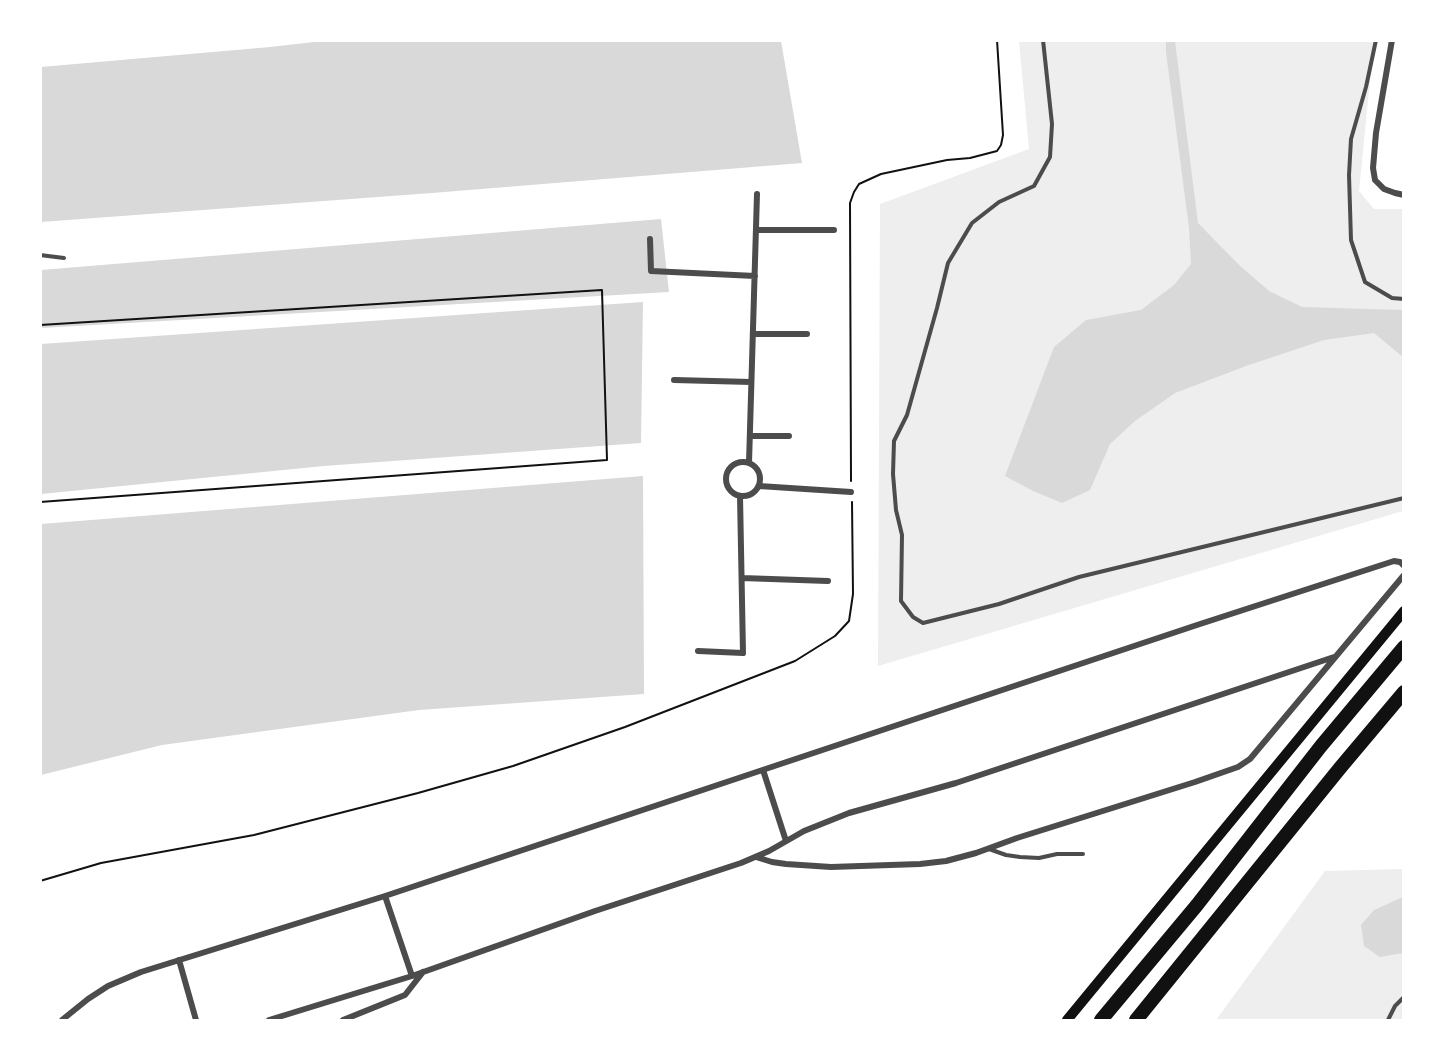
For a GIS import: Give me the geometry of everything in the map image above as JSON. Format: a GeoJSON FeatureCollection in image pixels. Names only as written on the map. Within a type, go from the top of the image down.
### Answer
{"type":"FeatureCollection","features":[{"type":"Feature","properties":{"kind":"highway"},"geometry":{"type":"LineString","coordinates":[[1101,1020],[1197,905],[1321,746],[1404,647]]}},
{"type":"Feature","properties":{"kind":"highway"},"geometry":{"type":"LineString","coordinates":[[1136,1020],[1404,692]]}},
{"type":"Feature","properties":{"kind":"main road"},"geometry":{"type":"LineString","coordinates":[[1067,1020],[1404,611]]}},
{"type":"Feature","properties":{"kind":"street"},"geometry":{"type":"LineString","coordinates":[[1392,40],[1376,133],[1373,168],[1376,180],[1384,189],[1404,195]]}},
{"type":"Feature","properties":{"kind":"street"},"geometry":{"type":"LineString","coordinates":[[749,463],[757,194]]}},
{"type":"Feature","properties":{"kind":"street"},"geometry":{"type":"LineString","coordinates":[[756,230],[834,230]]}},
{"type":"Feature","properties":{"kind":"street"},"geometry":{"type":"LineString","coordinates":[[650,239],[651,271],[754,276]]}},
{"type":"Feature","properties":{"kind":"street"},"geometry":{"type":"LineString","coordinates":[[753,334],[807,334]]}},
{"type":"Feature","properties":{"kind":"street"},"geometry":{"type":"LineString","coordinates":[[674,380],[752,382]]}},
{"type":"Feature","properties":{"kind":"street"},"geometry":{"type":"LineString","coordinates":[[750,435],[789,435]]}},
{"type":"Feature","properties":{"kind":"street"},"geometry":{"type":"LineString","coordinates":[[738,462],[749,463],[754,465],[760,475],[759,486],[752,494],[740,496],[726,486],[726,474],[728,469],[738,462]]}},
{"type":"Feature","properties":{"kind":"street"},"geometry":{"type":"LineString","coordinates":[[759,486],[851,492]]}},
{"type":"Feature","properties":{"kind":"street"},"geometry":{"type":"LineString","coordinates":[[698,651],[743,653],[740,496]]}},
{"type":"Feature","properties":{"kind":"street"},"geometry":{"type":"LineString","coordinates":[[62,1020],[108,986],[141,972],[385,896],[1394,561],[1404,566]]}},
{"type":"Feature","properties":{"kind":"street"},"geometry":{"type":"LineString","coordinates":[[756,857],[786,864],[831,867],[946,861],[1238,767],[1250,759],[1404,575]]}},
{"type":"Feature","properties":{"kind":"street"},"geometry":{"type":"LineString","coordinates":[[741,578],[828,581]]}},
{"type":"Feature","properties":{"kind":"street"},"geometry":{"type":"LineString","coordinates":[[268,1020],[424,972],[756,857],[804,831],[849,813],[956,783],[1334,657]]}},
{"type":"Feature","properties":{"kind":"street"},"geometry":{"type":"LineString","coordinates":[[763,770],[786,841]]}},
{"type":"Feature","properties":{"kind":"street"},"geometry":{"type":"LineString","coordinates":[[385,896],[412,976]]}},
{"type":"Feature","properties":{"kind":"street"},"geometry":{"type":"LineString","coordinates":[[179,960],[196,1020]]}},
{"type":"Feature","properties":{"kind":"street"},"geometry":{"type":"LineString","coordinates":[[343,1020],[405,995],[424,972]]}},
{"type":"Feature","properties":{"kind":"lane"},"geometry":{"type":"LineString","coordinates":[[1043,40],[1052,124],[1050,157],[1034,186],[999,202],[972,223],[948,263],[907,415],[894,441],[893,474],[896,510],[902,535],[901,601],[913,617],[923,623],[999,604],[1079,577],[1404,498]]}},
{"type":"Feature","properties":{"kind":"lane"},"geometry":{"type":"LineString","coordinates":[[1376,40],[1366,87],[1351,139],[1349,175],[1351,240],[1365,282],[1392,298],[1404,299]]}},
{"type":"Feature","properties":{"kind":"lane"},"geometry":{"type":"LineString","coordinates":[[40,255],[64,258]]}},
{"type":"Feature","properties":{"kind":"lane"},"geometry":{"type":"LineString","coordinates":[[989,848],[1006,855],[1020,857],[1039,858],[1057,854],[1083,854]]}},
{"type":"Feature","properties":{"kind":"lane"},"geometry":{"type":"LineString","coordinates":[[1388,1020],[1395,1006],[1404,997]]}},
{"type":"Feature","properties":{"kind":"path"},"geometry":{"type":"LineString","coordinates":[[40,881],[101,863],[254,835],[513,766],[625,727],[795,661],[835,636],[849,621],[853,594],[850,203],[859,184],[881,174],[997,151],[1003,135],[997,40]]}},
{"type":"Feature","properties":{"kind":"path"},"geometry":{"type":"LineString","coordinates":[[40,325],[602,290],[607,460],[40,502]]}},
{"type":"Feature","properties":{"kind":"shaded area"},"geometry":{"type":"Polygon","coordinates":[[[323,41],[781,41],[802,163],[41,222],[41,67],[323,41]]]}},
{"type":"Feature","properties":{"kind":"shaded area"},"geometry":{"type":"Polygon","coordinates":[[[1019,41],[1374,41],[1359,191],[1374,209],[1403,209],[1403,511],[878,666],[880,204],[1029,149],[1019,41]]]}},
{"type":"Feature","properties":{"kind":"shaded area"},"geometry":{"type":"Polygon","coordinates":[[[1166,41],[1175,41],[1198,223],[1239,265],[1269,291],[1302,307],[1403,310],[1403,357],[1374,333],[1324,340],[1175,393],[1135,421],[1110,444],[1090,490],[1062,503],[1005,476],[1054,347],[1086,320],[1141,310],[1174,285],[1191,264],[1189,228],[1166,41]]]}},
{"type":"Feature","properties":{"kind":"shaded area"},"geometry":{"type":"Polygon","coordinates":[[[661,219],[669,292],[41,328],[41,270],[661,219]]]}},
{"type":"Feature","properties":{"kind":"shaded area"},"geometry":{"type":"Polygon","coordinates":[[[643,302],[641,443],[324,466],[41,494],[41,344],[643,302]]]}},
{"type":"Feature","properties":{"kind":"shaded area"},"geometry":{"type":"Polygon","coordinates":[[[643,476],[644,694],[419,710],[162,745],[41,775],[41,524],[643,476]]]}},
{"type":"Feature","properties":{"kind":"shaded area"},"geometry":{"type":"Polygon","coordinates":[[[1403,869],[1403,1020],[1216,1020],[1325,871],[1403,869]]]}},
{"type":"Feature","properties":{"kind":"shaded area"},"geometry":{"type":"Polygon","coordinates":[[[1403,897],[1403,953],[1380,957],[1364,946],[1361,925],[1374,910],[1403,897]]]}}]}
